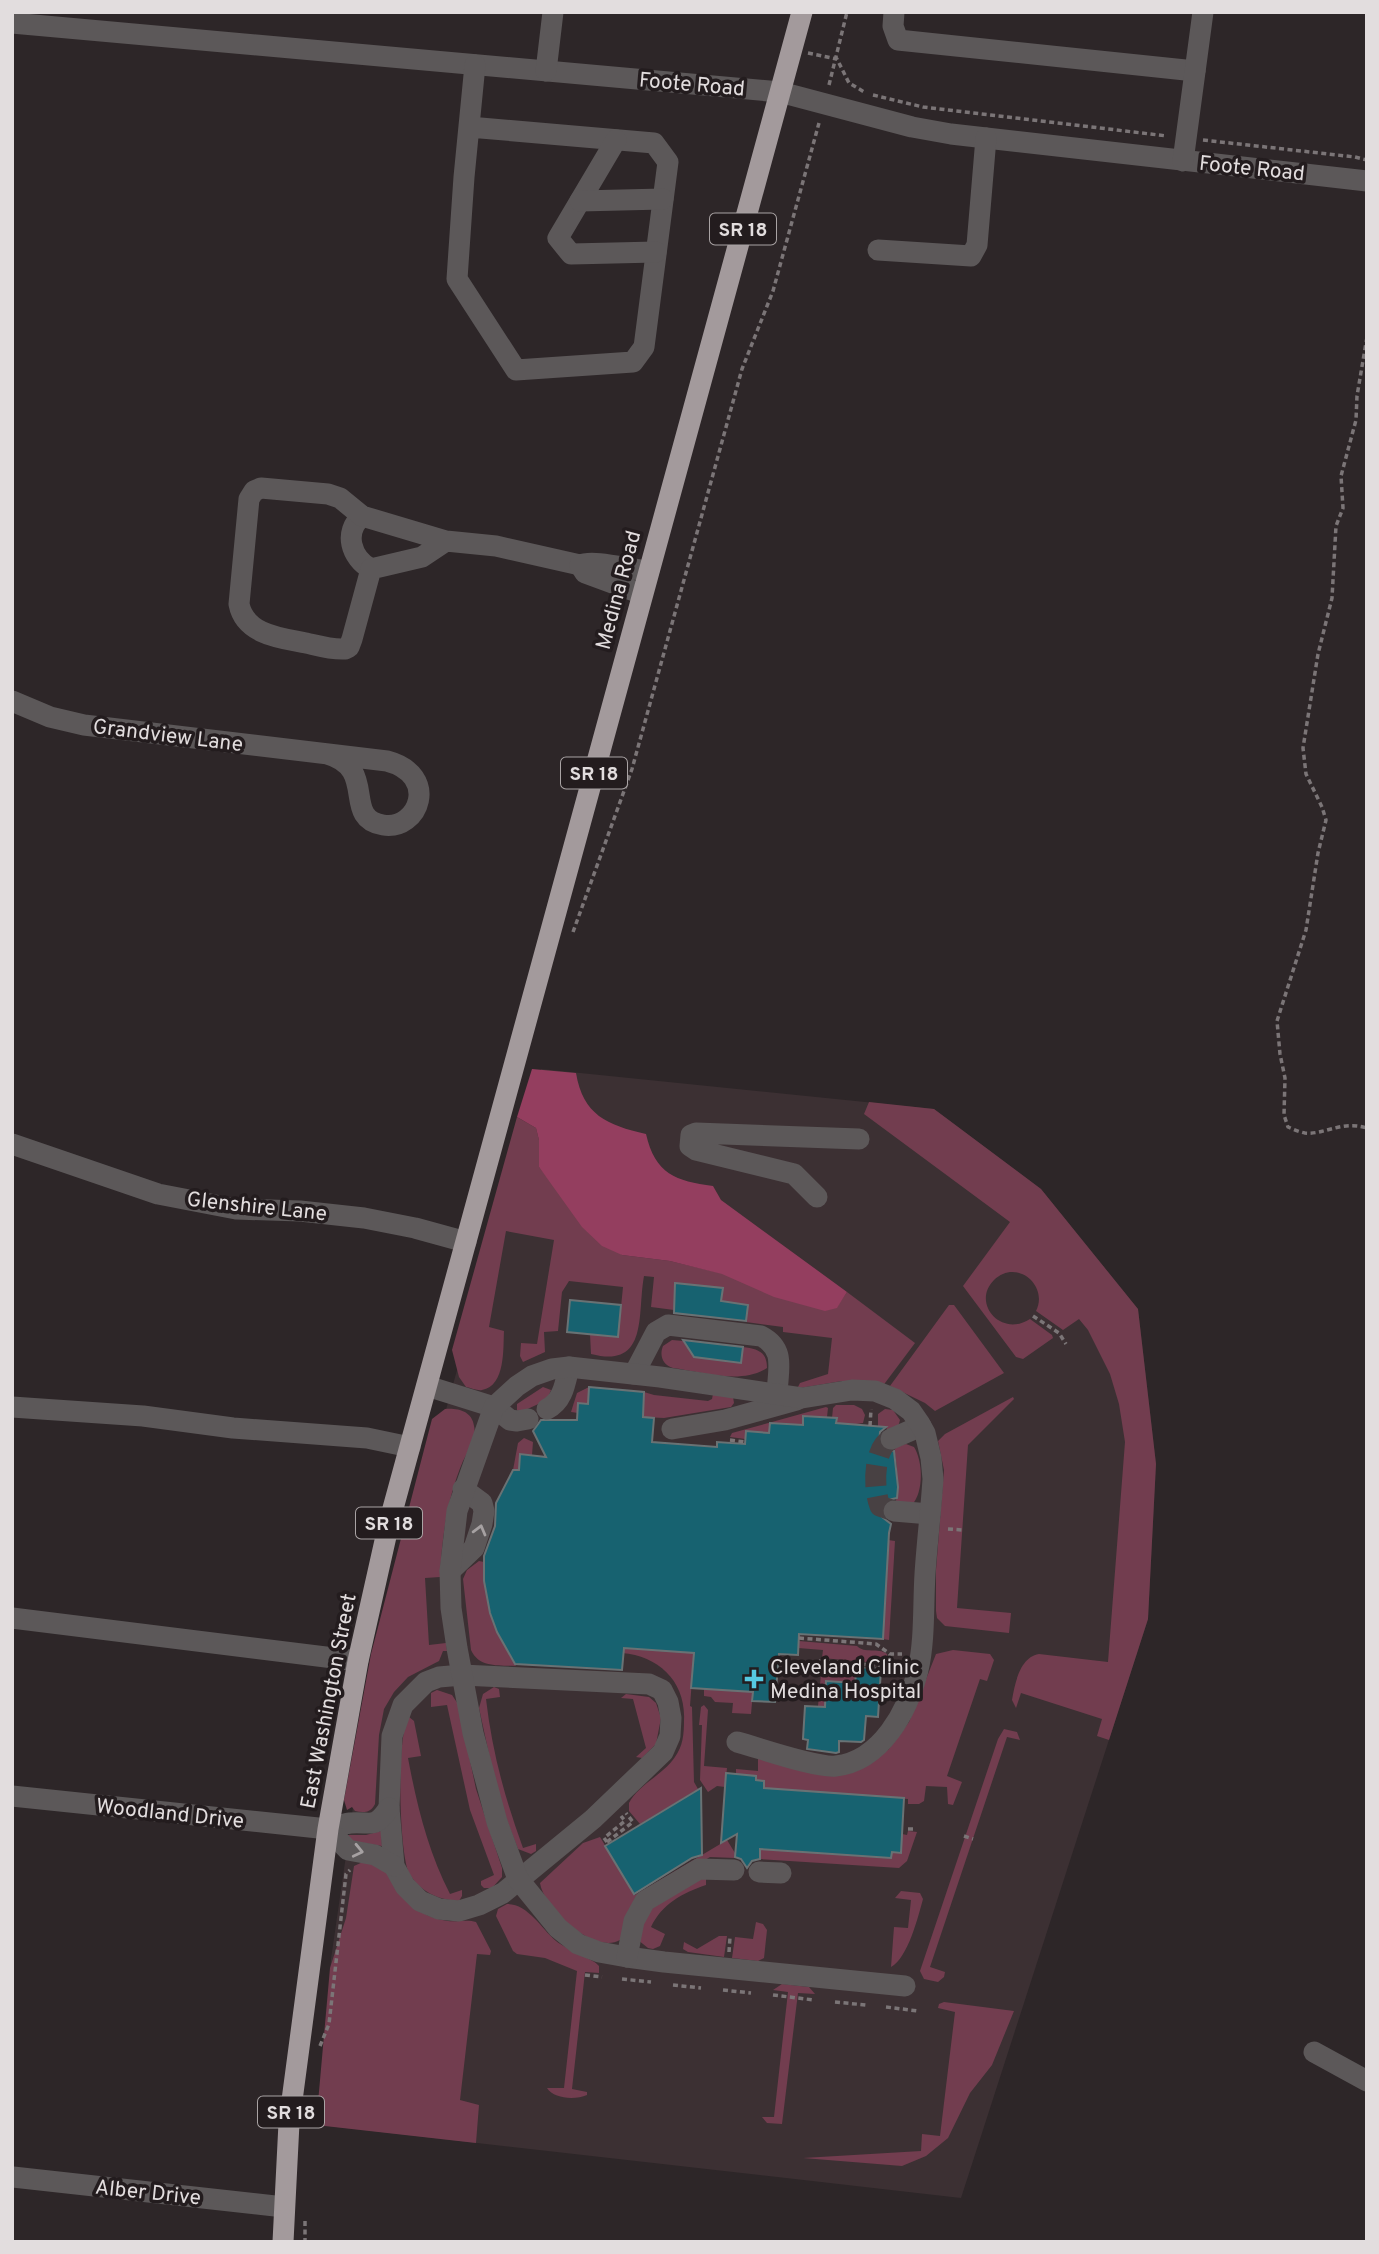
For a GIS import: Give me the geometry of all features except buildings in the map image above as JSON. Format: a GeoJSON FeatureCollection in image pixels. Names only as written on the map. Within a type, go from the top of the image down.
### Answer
{"type":"FeatureCollection","features":[{"type":"Feature","properties":{"kind":"highway","name":"Medina Road"},"geometry":{"type":"LineString","coordinates":[[482,1181],[802,12]]}},
{"type":"Feature","properties":{"kind":"highway","name":"East Washington Street"},"geometry":{"type":"LineString","coordinates":[[283,2242],[289,2123],[328,1829],[358,1661],[389,1523],[482,1181]]}},
{"type":"Feature","properties":{"kind":"street"},"geometry":{"type":"LineString","coordinates":[[546,71],[553,12]]}},
{"type":"Feature","properties":{"kind":"street"},"geometry":{"type":"LineString","coordinates":[[894,12],[892,26],[898,40],[1195,71]]}},
{"type":"Feature","properties":{"kind":"street"},"geometry":{"type":"LineString","coordinates":[[1183,160],[1203,12]]}},
{"type":"Feature","properties":{"kind":"street","name":"Foote Road"},"geometry":{"type":"LineString","coordinates":[[12,23],[780,92],[912,127],[986,138],[1367,181]]}},
{"type":"Feature","properties":{"kind":"street"},"geometry":{"type":"LineString","coordinates":[[469,127],[654,143],[668,162],[644,346],[633,362],[516,370],[457,279],[469,127],[475,65]]}},
{"type":"Feature","properties":{"kind":"street"},"geometry":{"type":"LineString","coordinates":[[878,250],[971,256],[977,245],[986,138]]}},
{"type":"Feature","properties":{"kind":"street"},"geometry":{"type":"LineString","coordinates":[[616,140],[558,238],[570,254],[656,252]]}},
{"type":"Feature","properties":{"kind":"street"},"geometry":{"type":"LineString","coordinates":[[580,201],[663,199]]}},
{"type":"Feature","properties":{"kind":"street"},"geometry":{"type":"LineString","coordinates":[[371,569],[349,647],[345,649],[269,635],[255,629],[241,612],[239,604],[249,499],[254,491],[261,488],[328,494],[341,498],[362,516],[446,541],[496,546],[580,565],[589,561],[629,570],[649,571]]}},
{"type":"Feature","properties":{"kind":"street"},"geometry":{"type":"LineString","coordinates":[[362,516],[356,521],[351,542],[361,564],[371,569],[422,557],[446,541]]}},
{"type":"Feature","properties":{"kind":"street"},"geometry":{"type":"LineString","coordinates":[[580,565],[586,573],[642,594]]}},
{"type":"Feature","properties":{"kind":"street","name":"Grandview Lane"},"geometry":{"type":"LineString","coordinates":[[12,701],[50,717],[84,725],[387,761],[408,769],[415,778],[419,789],[414,812],[395,825],[383,825],[372,820],[363,812],[356,776],[349,765],[339,757],[327,754]]}},
{"type":"Feature","properties":{"kind":"street"},"geometry":{"type":"LineString","coordinates":[[817,1197],[794,1174],[696,1150],[690,1146],[691,1135],[696,1133],[859,1139]]}},
{"type":"Feature","properties":{"kind":"street","name":"Glenshire Lane"},"geometry":{"type":"LineString","coordinates":[[12,1144],[158,1194],[236,1209],[300,1211],[365,1218],[466,1242]]}},
{"type":"Feature","properties":{"kind":"street"},"geometry":{"type":"LineString","coordinates":[[634,1374],[656,1332],[668,1325],[761,1336],[773,1342],[779,1352],[778,1394]]}},
{"type":"Feature","properties":{"kind":"street"},"geometry":{"type":"LineString","coordinates":[[547,1409],[555,1405],[562,1395],[569,1367]]}},
{"type":"Feature","properties":{"kind":"street"},"geometry":{"type":"LineString","coordinates":[[802,1398],[569,1367],[532,1376],[494,1407],[463,1489],[453,1530],[451,1608],[462,1675],[482,1773],[519,1879],[545,1915],[578,1944],[599,1952],[664,1962],[905,1986]]}},
{"type":"Feature","properties":{"kind":"street"},"geometry":{"type":"LineString","coordinates":[[426,1387],[494,1407],[510,1420],[528,1419]]}},
{"type":"Feature","properties":{"kind":"street"},"geometry":{"type":"LineString","coordinates":[[672,1429],[725,1420],[802,1398],[852,1390],[875,1391],[895,1399],[911,1410],[921,1426],[932,1458],[934,1522],[918,1671],[889,1734],[869,1753],[852,1763],[832,1766],[737,1742]]}},
{"type":"Feature","properties":{"kind":"street"},"geometry":{"type":"LineString","coordinates":[[12,1407],[143,1416],[233,1428],[367,1438],[410,1447]]}},
{"type":"Feature","properties":{"kind":"street"},"geometry":{"type":"LineString","coordinates":[[891,1439],[921,1426]]}},
{"type":"Feature","properties":{"kind":"street"},"geometry":{"type":"LineString","coordinates":[[894,1511],[934,1522]]}},
{"type":"Feature","properties":{"kind":"street"},"geometry":{"type":"LineString","coordinates":[[12,1618],[358,1661]]}},
{"type":"Feature","properties":{"kind":"street"},"geometry":{"type":"LineString","coordinates":[[462,1675],[649,1684],[662,1690],[671,1718],[670,1736],[663,1752],[593,1819],[503,1893],[459,1911],[439,1909],[420,1901],[405,1886],[394,1866],[390,1808],[392,1736],[403,1705],[426,1682],[439,1677],[462,1675]]}},
{"type":"Feature","properties":{"kind":"street","name":"Woodland Drive"},"geometry":{"type":"LineString","coordinates":[[12,1796],[328,1829],[351,1823],[372,1825],[381,1820],[390,1808]]}},
{"type":"Feature","properties":{"kind":"street"},"geometry":{"type":"LineString","coordinates":[[328,1829],[348,1850],[375,1855],[394,1866]]}},
{"type":"Feature","properties":{"kind":"street"},"geometry":{"type":"LineString","coordinates":[[627,1957],[634,1921],[645,1901],[699,1869],[734,1870]]}},
{"type":"Feature","properties":{"kind":"street"},"geometry":{"type":"LineString","coordinates":[[759,1872],[781,1873]]}},
{"type":"Feature","properties":{"kind":"street"},"geometry":{"type":"LineString","coordinates":[[1314,2052],[1367,2081]]}},
{"type":"Feature","properties":{"kind":"street","name":"Alber Drive"},"geometry":{"type":"LineString","coordinates":[[13,2177],[284,2207]]}},
{"type":"Feature","properties":{"kind":"path"},"geometry":{"type":"LineString","coordinates":[[832,73],[847,12]]}},
{"type":"Feature","properties":{"kind":"path"},"geometry":{"type":"LineString","coordinates":[[792,50],[837,59]]}},
{"type":"Feature","properties":{"kind":"path"},"geometry":{"type":"LineString","coordinates":[[837,59],[849,83],[863,92],[923,107],[1367,160]]}},
{"type":"Feature","properties":{"kind":"path"},"geometry":{"type":"LineString","coordinates":[[569,940],[632,769],[741,369],[773,291],[810,155]]}},
{"type":"Feature","properties":{"kind":"path"},"geometry":{"type":"LineString","coordinates":[[1367,337],[1356,420],[1341,476],[1343,508],[1336,526],[1332,598],[1318,654],[1303,748],[1306,774],[1326,820],[1306,930],[1277,1021],[1285,1078],[1284,1115],[1288,1127],[1306,1133],[1341,1126],[1357,1125],[1367,1128]]}},
{"type":"Feature","properties":{"kind":"path"},"geometry":{"type":"LineString","coordinates":[[1034,1316],[1059,1333],[1066,1344]]}},
{"type":"Feature","properties":{"kind":"path"},"geometry":{"type":"LineString","coordinates":[[870,1426],[871,1407]]}},
{"type":"Feature","properties":{"kind":"path"},"geometry":{"type":"LineString","coordinates":[[728,1440],[745,1442]]}},
{"type":"Feature","properties":{"kind":"path"},"geometry":{"type":"LineString","coordinates":[[934,1522],[962,1530]]}},
{"type":"Feature","properties":{"kind":"path"},"geometry":{"type":"LineString","coordinates":[[799,1637],[876,1644],[890,1654],[907,1655]]}},
{"type":"Feature","properties":{"kind":"path"},"geometry":{"type":"LineString","coordinates":[[819,1661],[889,1666],[890,1654]]}},
{"type":"Feature","properties":{"kind":"path"},"geometry":{"type":"LineString","coordinates":[[620,1814],[625,1821],[604,1838],[608,1843],[633,1822],[626,1814]]}},
{"type":"Feature","properties":{"kind":"path"},"geometry":{"type":"LineString","coordinates":[[908,1829],[916,1829]]}},
{"type":"Feature","properties":{"kind":"path"},"geometry":{"type":"LineString","coordinates":[[964,1836],[973,1839]]}},
{"type":"Feature","properties":{"kind":"path"},"geometry":{"type":"LineString","coordinates":[[320,2047],[329,2024],[346,1874],[352,1868]]}},
{"type":"Feature","properties":{"kind":"path"},"geometry":{"type":"LineString","coordinates":[[728,1957],[730,1937]]}},
{"type":"Feature","properties":{"kind":"path"},"geometry":{"type":"LineString","coordinates":[[585,1975],[602,1977]]}},
{"type":"Feature","properties":{"kind":"path"},"geometry":{"type":"LineString","coordinates":[[622,1979],[652,1982]]}},
{"type":"Feature","properties":{"kind":"path"},"geometry":{"type":"LineString","coordinates":[[673,1984],[701,1987]]}},
{"type":"Feature","properties":{"kind":"path"},"geometry":{"type":"LineString","coordinates":[[723,1990],[751,1993]]}},
{"type":"Feature","properties":{"kind":"path"},"geometry":{"type":"LineString","coordinates":[[773,1995],[814,2000]]}},
{"type":"Feature","properties":{"kind":"path"},"geometry":{"type":"LineString","coordinates":[[835,2002],[866,2005]]}},
{"type":"Feature","properties":{"kind":"path"},"geometry":{"type":"LineString","coordinates":[[886,2007],[918,2011]]}},
{"type":"Feature","properties":{"kind":"path"},"geometry":{"type":"LineString","coordinates":[[305,2216],[305,2242]]}},
{"type":"Feature","properties":{"kind":"shaded area"},"geometry":{"type":"Polygon","coordinates":[[[532,1069],[576,1073],[584,1099],[591,1108],[609,1122],[646,1134],[650,1148],[661,1167],[678,1178],[713,1186],[721,1200],[847,1292],[837,1308],[825,1311],[774,1297],[722,1274],[670,1261],[622,1255],[602,1246],[582,1227],[539,1167],[536,1128],[517,1117],[532,1069]]]}},
{"type":"Feature","properties":{"kind":"shaded area","name":"Cleveland Clinic Medina Hospital"},"geometry":{"type":"Polygon","coordinates":[[[541,1069],[934,1109],[1041,1189],[1138,1309],[1156,1464],[1148,1619],[961,2198],[319,2125],[331,1959],[362,1745],[437,1442],[541,1069]]]}},
{"type":"Feature","properties":{"kind":"shaded area"},"geometry":{"type":"Polygon","coordinates":[[[869,1102],[934,1109],[1041,1189],[1138,1309],[1156,1464],[1148,1619],[1109,1740],[1097,1736],[1102,1719],[1021,1693],[1016,1708],[1012,1700],[1023,1665],[1033,1656],[1039,1654],[1108,1662],[1125,1442],[1119,1404],[1110,1374],[1088,1330],[1079,1319],[1063,1330],[1036,1311],[1039,1301],[1034,1284],[1020,1273],[1012,1272],[994,1280],[988,1289],[986,1298],[992,1315],[1009,1324],[1019,1324],[1030,1319],[1053,1338],[1023,1359],[1016,1357],[963,1286],[1010,1222],[864,1114],[869,1102]]]}},
{"type":"Feature","properties":{"kind":"shaded area"},"geometry":{"type":"Polygon","coordinates":[[[517,1117],[536,1128],[539,1167],[562,1196],[622,1255],[670,1261],[729,1275],[837,1307],[847,1292],[915,1343],[882,1387],[842,1381],[800,1388],[800,1383],[828,1374],[832,1338],[783,1332],[783,1327],[746,1322],[748,1305],[721,1301],[722,1288],[675,1283],[674,1310],[651,1307],[654,1277],[644,1276],[637,1335],[623,1353],[610,1357],[591,1354],[590,1334],[618,1337],[623,1287],[569,1281],[562,1292],[558,1331],[544,1332],[545,1352],[523,1362],[520,1356],[521,1343],[537,1344],[554,1240],[506,1231],[489,1327],[504,1331],[502,1365],[490,1387],[480,1390],[466,1387],[459,1377],[452,1350],[517,1117]]]}},
{"type":"Feature","properties":{"kind":"shaded area"},"geometry":{"type":"Polygon","coordinates":[[[949,1305],[954,1305],[1004,1373],[935,1411],[925,1403],[890,1386],[949,1305]]]}},
{"type":"Feature","properties":{"kind":"shaded area"},"geometry":{"type":"Polygon","coordinates":[[[672,1340],[683,1341],[694,1357],[741,1363],[743,1347],[753,1349],[763,1354],[767,1368],[746,1376],[734,1377],[673,1368],[664,1362],[661,1353],[663,1346],[672,1340]]]}},
{"type":"Feature","properties":{"kind":"shaded area"},"geometry":{"type":"Polygon","coordinates":[[[543,1387],[551,1390],[547,1400],[521,1412],[517,1410],[517,1404],[543,1387]]]}},
{"type":"Feature","properties":{"kind":"shaded area"},"geometry":{"type":"Polygon","coordinates":[[[589,1387],[588,1404],[578,1413],[571,1412],[577,1393],[589,1387]]]}},
{"type":"Feature","properties":{"kind":"shaded area"},"geometry":{"type":"Polygon","coordinates":[[[644,1392],[708,1401],[713,1394],[733,1397],[734,1403],[731,1407],[664,1418],[643,1417],[644,1392]]]}},
{"type":"Feature","properties":{"kind":"shaded area"},"geometry":{"type":"Polygon","coordinates":[[[1013,1397],[968,1445],[957,1608],[1011,1613],[1009,1633],[945,1626],[937,1618],[936,1611],[936,1570],[944,1470],[938,1441],[945,1434],[1013,1397]]]}},
{"type":"Feature","properties":{"kind":"shaded area"},"geometry":{"type":"Polygon","coordinates":[[[836,1405],[854,1405],[862,1409],[865,1415],[863,1423],[836,1427],[837,1418],[832,1418],[836,1405]]]}},
{"type":"Feature","properties":{"kind":"shaded area"},"geometry":{"type":"Polygon","coordinates":[[[826,1407],[827,1417],[803,1416],[803,1425],[770,1423],[769,1433],[747,1431],[745,1439],[730,1437],[732,1433],[826,1407]]]}},
{"type":"Feature","properties":{"kind":"shaded area"},"geometry":{"type":"Polygon","coordinates":[[[445,1409],[455,1409],[467,1414],[473,1421],[475,1430],[449,1504],[440,1577],[425,1578],[429,1645],[446,1643],[447,1651],[443,1651],[439,1661],[408,1677],[394,1692],[384,1709],[379,1735],[375,1804],[366,1812],[355,1811],[352,1807],[347,1810],[344,1800],[371,1654],[432,1419],[445,1409]]]}},
{"type":"Feature","properties":{"kind":"shaded area"},"geometry":{"type":"Polygon","coordinates":[[[885,1409],[893,1410],[900,1420],[898,1427],[888,1432],[886,1427],[878,1426],[878,1414],[885,1409]]]}},
{"type":"Feature","properties":{"kind":"shaded area"},"geometry":{"type":"Polygon","coordinates":[[[524,1438],[533,1442],[532,1455],[520,1454],[519,1470],[513,1470],[518,1443],[524,1438]]]}},
{"type":"Feature","properties":{"kind":"shaded area"},"geometry":{"type":"Polygon","coordinates":[[[906,1444],[914,1447],[920,1468],[919,1492],[912,1505],[896,1504],[897,1468],[894,1447],[906,1444]]]}},
{"type":"Feature","properties":{"kind":"shaded area"},"geometry":{"type":"Polygon","coordinates":[[[888,1540],[895,1541],[889,1640],[883,1639],[888,1540]]]}},
{"type":"Feature","properties":{"kind":"shaded area"},"geometry":{"type":"Polygon","coordinates":[[[479,1561],[484,1562],[486,1590],[492,1616],[516,1666],[484,1663],[471,1650],[463,1579],[467,1570],[479,1561]]]}},
{"type":"Feature","properties":{"kind":"shaded area"},"geometry":{"type":"Polygon","coordinates":[[[799,1641],[857,1646],[863,1650],[880,1651],[887,1654],[888,1664],[822,1658],[823,1650],[798,1648],[799,1641]]]}},
{"type":"Feature","properties":{"kind":"shaded area"},"geometry":{"type":"Polygon","coordinates":[[[622,1642],[694,1653],[690,1706],[694,1782],[698,1789],[640,1824],[629,1811],[629,1803],[678,1753],[683,1735],[683,1706],[675,1683],[668,1673],[648,1659],[622,1653],[622,1642]]]}},
{"type":"Feature","properties":{"kind":"shaded area"},"geometry":{"type":"Polygon","coordinates":[[[953,1650],[990,1654],[994,1660],[987,1681],[980,1679],[947,1776],[962,1782],[953,1805],[948,1804],[947,1787],[926,1786],[924,1801],[908,1804],[908,1799],[764,1788],[764,1781],[756,1780],[756,1776],[736,1774],[736,1769],[758,1771],[758,1756],[798,1768],[888,1750],[909,1722],[936,1654],[953,1650]]]}},
{"type":"Feature","properties":{"kind":"shaded area"},"geometry":{"type":"Polygon","coordinates":[[[822,1663],[857,1665],[855,1683],[827,1681],[825,1707],[818,1706],[822,1663]]]}},
{"type":"Feature","properties":{"kind":"shaded area"},"geometry":{"type":"Polygon","coordinates":[[[494,1687],[499,1689],[500,1697],[486,1699],[496,1756],[523,1848],[536,1844],[536,1851],[531,1854],[518,1849],[499,1800],[479,1708],[483,1694],[494,1687]]]}},
{"type":"Feature","properties":{"kind":"shaded area"},"geometry":{"type":"Polygon","coordinates":[[[704,1689],[753,1692],[751,1714],[732,1713],[733,1703],[715,1702],[711,1697],[704,1696],[704,1689]]]}},
{"type":"Feature","properties":{"kind":"shaded area"},"geometry":{"type":"Polygon","coordinates":[[[437,1690],[452,1695],[458,1704],[476,1789],[502,1868],[502,1877],[492,1888],[484,1888],[481,1885],[481,1881],[494,1875],[470,1810],[447,1705],[431,1707],[431,1693],[437,1690]]]}},
{"type":"Feature","properties":{"kind":"shaded area"},"geometry":{"type":"Polygon","coordinates":[[[626,1694],[649,1697],[656,1703],[661,1718],[656,1744],[642,1758],[636,1757],[646,1748],[633,1699],[621,1698],[626,1694]]]}},
{"type":"Feature","properties":{"kind":"shaded area"},"geometry":{"type":"Polygon","coordinates":[[[704,1705],[708,1710],[704,1766],[727,1768],[725,1787],[717,1786],[708,1792],[700,1780],[702,1725],[699,1725],[701,1707],[704,1705]]]}},
{"type":"Feature","properties":{"kind":"shaded area"},"geometry":{"type":"Polygon","coordinates":[[[409,1717],[414,1721],[421,1756],[408,1758],[419,1811],[429,1845],[450,1894],[462,1890],[459,1901],[444,1899],[424,1890],[409,1873],[403,1842],[400,1794],[402,1745],[409,1717]]]}},
{"type":"Feature","properties":{"kind":"shaded area"},"geometry":{"type":"Polygon","coordinates":[[[1004,1729],[1017,1732],[1020,1740],[1007,1737],[930,1967],[945,1972],[944,1977],[938,1982],[924,1979],[920,1971],[998,1739],[1004,1729]]]}},
{"type":"Feature","properties":{"kind":"shaded area"},"geometry":{"type":"Polygon","coordinates":[[[381,1831],[382,1846],[346,1840],[344,1835],[366,1835],[381,1831]]]}},
{"type":"Feature","properties":{"kind":"shaded area"},"geometry":{"type":"Polygon","coordinates":[[[908,1831],[917,1832],[907,1861],[899,1868],[760,1859],[760,1849],[891,1858],[892,1852],[901,1852],[902,1834],[907,1835],[908,1831]]]}},
{"type":"Feature","properties":{"kind":"shaded area"},"geometry":{"type":"Polygon","coordinates":[[[600,1837],[635,1895],[727,1840],[735,1858],[710,1857],[644,1896],[620,1940],[609,1943],[597,1941],[572,1927],[551,1905],[540,1883],[583,1843],[600,1837]]]}},
{"type":"Feature","properties":{"kind":"shaded area"},"geometry":{"type":"Polygon","coordinates":[[[365,1861],[385,1869],[410,1904],[427,1915],[448,1921],[476,1922],[491,1951],[490,1955],[477,1954],[460,2100],[479,2105],[476,2143],[316,2125],[330,1968],[346,1918],[354,1866],[365,1861]]]}},
{"type":"Feature","properties":{"kind":"shaded area"},"geometry":{"type":"Polygon","coordinates":[[[706,1875],[706,1885],[674,1900],[656,1919],[651,1927],[665,1934],[660,1946],[648,1948],[638,1940],[642,1912],[706,1875]]]}},
{"type":"Feature","properties":{"kind":"shaded area"},"geometry":{"type":"Polygon","coordinates":[[[901,1891],[920,1893],[923,1899],[907,1946],[891,1967],[894,1927],[908,1928],[911,1900],[895,1898],[901,1891]]]}},
{"type":"Feature","properties":{"kind":"shaded area"},"geometry":{"type":"Polygon","coordinates":[[[507,1904],[521,1908],[556,1941],[599,1966],[599,1973],[585,1972],[572,2089],[587,2092],[587,2095],[565,2098],[547,2088],[564,2088],[577,1971],[545,1958],[513,1951],[496,1916],[498,1909],[507,1904]]]}},
{"type":"Feature","properties":{"kind":"shaded area"},"geometry":{"type":"Polygon","coordinates":[[[756,1922],[763,1924],[767,1930],[764,1958],[758,1961],[732,1958],[735,1937],[753,1939],[756,1922]]]}},
{"type":"Feature","properties":{"kind":"shaded area"},"geometry":{"type":"Polygon","coordinates":[[[719,1936],[727,1936],[724,1957],[683,1949],[684,1942],[697,1949],[719,1936]]]}},
{"type":"Feature","properties":{"kind":"shaded area"},"geometry":{"type":"Polygon","coordinates":[[[782,1984],[809,1987],[815,1994],[798,1993],[782,2124],[767,2123],[762,2117],[774,2117],[788,1992],[773,1990],[782,1984]]]}},
{"type":"Feature","properties":{"kind":"shaded area"},"geometry":{"type":"Polygon","coordinates":[[[944,2002],[1014,2011],[992,2065],[970,2093],[948,2138],[926,2156],[902,2166],[803,2158],[921,2151],[922,2134],[940,2136],[955,2012],[938,2008],[939,2004],[944,2002]]]}},
{"type":"Feature","properties":{"kind":"tunnel"},"geometry":{"type":"LineString","coordinates":[[891,1439],[885,1444],[878,1460],[876,1490],[880,1506],[894,1511]]}},
{"type":"Feature","properties":{"kind":"place","name":"Cleveland Clinic Medina Hospital"},"geometry":{"type":"Point","coordinates":[754,1679]}}]}
